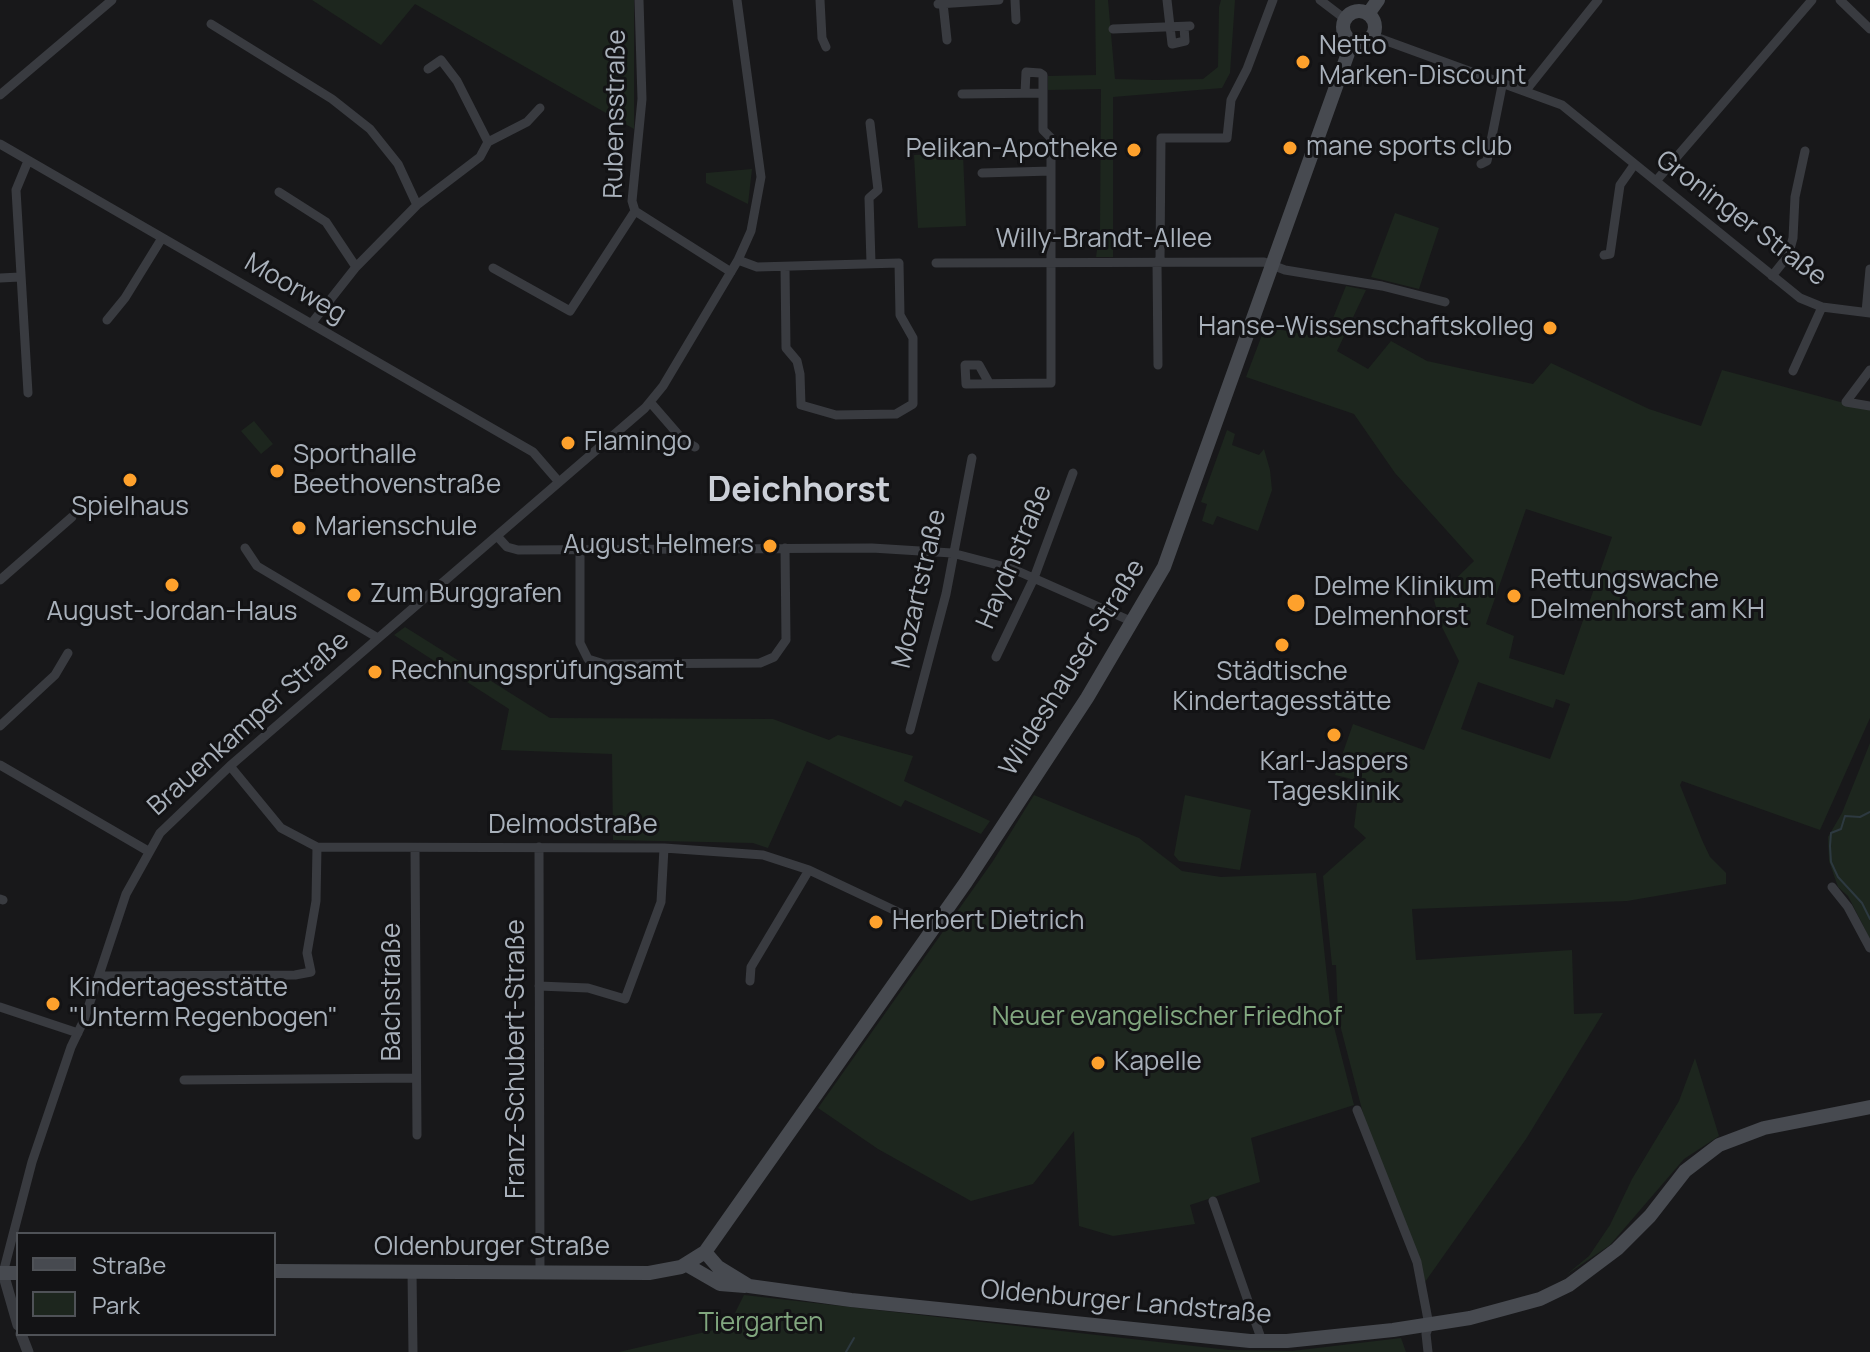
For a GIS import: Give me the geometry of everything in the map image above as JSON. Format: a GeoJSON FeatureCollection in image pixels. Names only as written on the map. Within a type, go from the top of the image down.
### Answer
{"type":"FeatureCollection","features":[{"type":"Feature","properties":{"kind":"main road"},"geometry":{"type":"LineString","coordinates":[[1368,14],[1378,0]]}},
{"type":"Feature","properties":{"kind":"main road"},"geometry":{"type":"LineString","coordinates":[[1354,12],[1368,14],[1375,24],[1373,36],[1359,44],[1352,42],[1344,32],[1345,19],[1354,12]]}},
{"type":"Feature","properties":{"kind":"main road","name":"Wildeshauser Straße"},"geometry":{"type":"LineString","coordinates":[[705,1252],[934,929],[1133,622],[1176,537],[1352,42]]}},
{"type":"Feature","properties":{"kind":"main road","name":"Oldenburger Landstraße"},"geometry":{"type":"LineString","coordinates":[[705,1252],[718,1267],[749,1286],[1149,1332],[1262,1341],[1323,1338],[1429,1325],[1519,1307],[1569,1285],[1617,1249],[1650,1216],[1685,1171],[1719,1145],[1764,1128],[1870,1107]]}},
{"type":"Feature","properties":{"kind":"main road","name":"Oldenburger Straße"},"geometry":{"type":"LineString","coordinates":[[276,1271],[649,1273],[687,1265],[705,1252]]}},
{"type":"Feature","properties":{"kind":"main road"},"geometry":{"type":"LineString","coordinates":[[687,1265],[720,1284],[749,1286]]}},
{"type":"Feature","properties":{"kind":"street"},"geometry":{"type":"LineString","coordinates":[[0,95],[112,0]]}},
{"type":"Feature","properties":{"kind":"street","name":"Rubensstraße"},"geometry":{"type":"LineString","coordinates":[[639,0],[642,99],[632,201],[635,211],[731,272]]}},
{"type":"Feature","properties":{"kind":"street","name":"Brauenkamper Straße"},"geometry":{"type":"LineString","coordinates":[[16,1232],[32,1162],[126,894],[148,851],[172,818],[650,402],[663,386],[731,272],[751,231],[761,177],[737,0]]}},
{"type":"Feature","properties":{"kind":"street"},"geometry":{"type":"LineString","coordinates":[[820,0],[822,38],[826,47]]}},
{"type":"Feature","properties":{"kind":"street"},"geometry":{"type":"LineString","coordinates":[[947,40],[940,4],[999,0]]}},
{"type":"Feature","properties":{"kind":"street"},"geometry":{"type":"LineString","coordinates":[[1015,0],[1016,20]]}},
{"type":"Feature","properties":{"kind":"street"},"geometry":{"type":"LineString","coordinates":[[1113,29],[1168,27],[1187,26],[1185,41],[1172,44],[1168,27],[1167,0]]}},
{"type":"Feature","properties":{"kind":"street"},"geometry":{"type":"LineString","coordinates":[[1158,365],[1161,138],[1227,138],[1231,100],[1247,69],[1273,0]]}},
{"type":"Feature","properties":{"kind":"street"},"geometry":{"type":"LineString","coordinates":[[1320,0],[1345,19]]}},
{"type":"Feature","properties":{"kind":"street"},"geometry":{"type":"LineString","coordinates":[[1527,89],[1598,0]]}},
{"type":"Feature","properties":{"kind":"street"},"geometry":{"type":"LineString","coordinates":[[1656,181],[1812,0]]}},
{"type":"Feature","properties":{"kind":"street"},"geometry":{"type":"LineString","coordinates":[[1840,0],[1870,29]]}},
{"type":"Feature","properties":{"kind":"street"},"geometry":{"type":"LineString","coordinates":[[211,24],[332,99],[370,129],[398,164],[417,205]]}},
{"type":"Feature","properties":{"kind":"street","name":"Groninger Straße"},"geometry":{"type":"LineString","coordinates":[[1373,36],[1527,89],[1562,105],[1800,298],[1822,307],[1868,312]]}},
{"type":"Feature","properties":{"kind":"street"},"geometry":{"type":"LineString","coordinates":[[428,69],[441,60],[457,81],[488,142]]}},
{"type":"Feature","properties":{"kind":"street"},"geometry":{"type":"LineString","coordinates":[[989,383],[1051,383],[1051,138],[1043,130],[1043,75],[1026,72],[1025,93]]}},
{"type":"Feature","properties":{"kind":"street"},"geometry":{"type":"LineString","coordinates":[[1481,164],[1487,161],[1503,81]]}},
{"type":"Feature","properties":{"kind":"street"},"geometry":{"type":"LineString","coordinates":[[962,94],[1043,93]]}},
{"type":"Feature","properties":{"kind":"street"},"geometry":{"type":"LineString","coordinates":[[311,324],[356,267],[417,205],[480,157],[488,142],[527,122],[540,108]]}},
{"type":"Feature","properties":{"kind":"street"},"geometry":{"type":"LineString","coordinates":[[870,123],[878,190],[869,198],[871,263]]}},
{"type":"Feature","properties":{"kind":"street","name":"Moorweg"},"geometry":{"type":"LineString","coordinates":[[0,144],[533,452],[559,482]]}},
{"type":"Feature","properties":{"kind":"street"},"geometry":{"type":"LineString","coordinates":[[1772,276],[1788,256],[1793,238],[1795,197],[1805,151]]}},
{"type":"Feature","properties":{"kind":"street"},"geometry":{"type":"LineString","coordinates":[[28,161],[16,190],[28,393]]}},
{"type":"Feature","properties":{"kind":"street","name":"Groninger Straße"},"geometry":{"type":"LineString","coordinates":[[1604,255],[1610,254],[1620,185],[1634,165]]}},
{"type":"Feature","properties":{"kind":"street"},"geometry":{"type":"LineString","coordinates":[[982,173],[1051,171]]}},
{"type":"Feature","properties":{"kind":"street"},"geometry":{"type":"LineString","coordinates":[[279,192],[326,222],[356,267]]}},
{"type":"Feature","properties":{"kind":"street"},"geometry":{"type":"LineString","coordinates":[[493,268],[570,311],[635,211]]}},
{"type":"Feature","properties":{"kind":"street"},"geometry":{"type":"LineString","coordinates":[[107,320],[125,298],[162,238]]}},
{"type":"Feature","properties":{"kind":"street"},"geometry":{"type":"LineString","coordinates":[[738,260],[757,267],[899,263],[900,315],[913,338],[913,404],[896,414],[836,415],[801,405],[797,361],[786,348],[785,267]]}},
{"type":"Feature","properties":{"kind":"street","name":"Willy-Brandt-Allee"},"geometry":{"type":"LineString","coordinates":[[936,263],[1273,264],[1445,302]]}},
{"type":"Feature","properties":{"kind":"street"},"geometry":{"type":"LineString","coordinates":[[1868,312],[1870,269]]}},
{"type":"Feature","properties":{"kind":"street"},"geometry":{"type":"LineString","coordinates":[[0,278],[20,277]]}},
{"type":"Feature","properties":{"kind":"street","name":"Groninger Straße"},"geometry":{"type":"LineString","coordinates":[[1793,371],[1822,307]]}},
{"type":"Feature","properties":{"kind":"street"},"geometry":{"type":"LineString","coordinates":[[1870,370],[1846,402],[1870,406]]}},
{"type":"Feature","properties":{"kind":"street"},"geometry":{"type":"LineString","coordinates":[[650,402],[683,440],[695,447]]}},
{"type":"Feature","properties":{"kind":"street","name":"Mozartstraße"},"geometry":{"type":"LineString","coordinates":[[910,730],[946,594],[972,458]]}},
{"type":"Feature","properties":{"kind":"street","name":"Haydnstraße"},"geometry":{"type":"LineString","coordinates":[[996,657],[1034,578],[1073,473]]}},
{"type":"Feature","properties":{"kind":"street"},"geometry":{"type":"LineString","coordinates":[[0,580],[72,517]]}},
{"type":"Feature","properties":{"kind":"street"},"geometry":{"type":"LineString","coordinates":[[497,536],[507,547],[518,550],[905,548],[952,553],[1034,578],[1133,622]]}},
{"type":"Feature","properties":{"kind":"street"},"geometry":{"type":"LineString","coordinates":[[245,548],[257,566],[378,638]]}},
{"type":"Feature","properties":{"kind":"street"},"geometry":{"type":"LineString","coordinates":[[580,550],[580,643],[588,659],[604,664],[729,663],[767,661],[782,649],[786,640],[785,548]]}},
{"type":"Feature","properties":{"kind":"street"},"geometry":{"type":"LineString","coordinates":[[0,726],[55,675],[68,653]]}},
{"type":"Feature","properties":{"kind":"street"},"geometry":{"type":"LineString","coordinates":[[0,765],[148,851]]}},
{"type":"Feature","properties":{"kind":"street","name":"Delmodstraße"},"geometry":{"type":"LineString","coordinates":[[230,766],[281,828],[317,847],[664,848],[763,855],[809,870],[934,929]]}},
{"type":"Feature","properties":{"kind":"street"},"geometry":{"type":"LineString","coordinates":[[99,976],[295,975],[311,972],[307,953],[316,901],[317,847]]}},
{"type":"Feature","properties":{"kind":"street","name":"Franz-Schubert-Straße"},"geometry":{"type":"LineString","coordinates":[[539,847],[540,1271]]}},
{"type":"Feature","properties":{"kind":"street","name":"Bachstraße"},"geometry":{"type":"LineString","coordinates":[[415,848],[417,1135]]}},
{"type":"Feature","properties":{"kind":"street"},"geometry":{"type":"LineString","coordinates":[[539,986],[588,988],[625,999],[661,902],[664,848]]}},
{"type":"Feature","properties":{"kind":"street"},"geometry":{"type":"LineString","coordinates":[[750,981],[751,967],[809,870]]}},
{"type":"Feature","properties":{"kind":"street"},"geometry":{"type":"LineString","coordinates":[[1832,887],[1848,907],[1870,948]]}},
{"type":"Feature","properties":{"kind":"street"},"geometry":{"type":"LineString","coordinates":[[0,1007],[78,1033]]}},
{"type":"Feature","properties":{"kind":"street"},"geometry":{"type":"LineString","coordinates":[[184,1080],[416,1078]]}},
{"type":"Feature","properties":{"kind":"street"},"geometry":{"type":"LineString","coordinates":[[1357,1110],[1417,1262],[1429,1325],[1425,1335],[1428,1352]]}},
{"type":"Feature","properties":{"kind":"street"},"geometry":{"type":"LineString","coordinates":[[1213,1201],[1262,1341]]}},
{"type":"Feature","properties":{"kind":"street","name":"Brauenkamper Straße"},"geometry":{"type":"LineString","coordinates":[[7,1273],[16,1233]]}},
{"type":"Feature","properties":{"kind":"street"},"geometry":{"type":"LineString","coordinates":[[412,1271],[413,1352]]}},
{"type":"Feature","properties":{"kind":"street"},"geometry":{"type":"LineString","coordinates":[[7,1273],[16,1316]]}},
{"type":"Feature","properties":{"kind":"green space"},"geometry":{"type":"Polygon","coordinates":[[[312,0],[634,0],[634,129],[415,4],[381,45],[312,0]]]}},
{"type":"Feature","properties":{"kind":"green space"},"geometry":{"type":"Polygon","coordinates":[[[1095,0],[1108,0],[1115,79],[1155,80],[1203,79],[1218,67],[1219,7],[1221,0],[1235,0],[1230,73],[1222,88],[1113,97],[1113,257],[1096,257],[1100,230],[1101,89],[1048,90],[1048,76],[1096,75],[1095,0]]]}},
{"type":"Feature","properties":{"kind":"green space"},"geometry":{"type":"Polygon","coordinates":[[[963,153],[966,226],[918,228],[914,155],[963,153]]]}},
{"type":"Feature","properties":{"kind":"green space"},"geometry":{"type":"Polygon","coordinates":[[[752,169],[748,204],[706,183],[706,173],[752,169]]]}},
{"type":"Feature","properties":{"kind":"green space"},"geometry":{"type":"Polygon","coordinates":[[[1395,213],[1439,228],[1419,289],[1371,277],[1395,213]]]}},
{"type":"Feature","properties":{"kind":"green space"},"geometry":{"type":"Polygon","coordinates":[[[1346,286],[1366,290],[1337,351],[1368,369],[1391,341],[1427,361],[1533,384],[1551,363],[1649,409],[1701,426],[1722,370],[1870,410],[1870,718],[1820,830],[1682,781],[1680,785],[1702,840],[1710,857],[1726,873],[1726,884],[1627,901],[1412,909],[1416,960],[1572,950],[1574,1014],[1603,1013],[1526,1139],[1425,1282],[1373,1152],[1338,1017],[1336,965],[1332,965],[1323,876],[1366,838],[1354,827],[1360,781],[1335,775],[1353,724],[1424,750],[1459,661],[1441,625],[1434,600],[1474,561],[1395,473],[1354,414],[1246,377],[1265,327],[1325,338],[1346,286]],[[1526,509],[1486,624],[1514,636],[1509,658],[1564,675],[1612,537],[1526,509]],[[1478,682],[1461,729],[1550,759],[1570,704],[1556,699],[1553,708],[1478,682]]]}},
{"type":"Feature","properties":{"kind":"green space"},"geometry":{"type":"Polygon","coordinates":[[[254,421],[273,444],[261,454],[241,431],[254,421]]]}},
{"type":"Feature","properties":{"kind":"green space"},"geometry":{"type":"Polygon","coordinates":[[[1227,430],[1235,434],[1232,445],[1259,455],[1264,449],[1272,490],[1258,531],[1217,516],[1213,525],[1202,521],[1207,504],[1201,502],[1227,430]]]}},
{"type":"Feature","properties":{"kind":"green space"},"geometry":{"type":"Polygon","coordinates":[[[405,627],[550,718],[773,719],[829,740],[838,735],[913,756],[904,781],[990,821],[981,834],[905,800],[901,807],[807,761],[768,848],[753,843],[613,840],[612,754],[501,750],[509,709],[394,635],[405,627]]]}},
{"type":"Feature","properties":{"kind":"green space"},"geometry":{"type":"Polygon","coordinates":[[[1870,743],[1870,939],[1848,896],[1838,887],[1829,861],[1828,837],[1842,813],[1870,743]]]}},
{"type":"Feature","properties":{"kind":"green space","name":"Neuer evangelischer Friedhof"},"geometry":{"type":"Polygon","coordinates":[[[1034,795],[1139,838],[1182,871],[1221,877],[1316,873],[1331,1015],[1354,1105],[1251,1138],[1260,1182],[1190,1205],[1195,1224],[1113,1236],[1079,1226],[1074,1131],[1033,1184],[971,1201],[878,1149],[818,1108],[993,861],[1034,795]]]}},
{"type":"Feature","properties":{"kind":"green space"},"geometry":{"type":"Polygon","coordinates":[[[1185,795],[1251,810],[1240,870],[1179,861],[1174,855],[1185,795]]]}},
{"type":"Feature","properties":{"kind":"green space"},"geometry":{"type":"Polygon","coordinates":[[[1695,1058],[1719,1136],[1684,1159],[1610,1245],[1566,1275],[1589,1256],[1610,1225],[1632,1179],[1679,1101],[1695,1058]]]}},
{"type":"Feature","properties":{"kind":"green space","name":"Tiergarten"},"geometry":{"type":"Polygon","coordinates":[[[744,1295],[1229,1350],[1292,1351],[1401,1338],[1406,1352],[619,1352],[718,1329],[731,1321],[744,1295]]]}},
{"type":"Feature","properties":{"kind":"waterway"},"geometry":{"type":"LineString","coordinates":[[1870,812],[1860,817],[1845,816],[1841,829],[1831,833],[1830,846],[1831,862],[1838,877],[1862,903],[1870,919]]}},
{"type":"Feature","properties":{"kind":"waterway"},"geometry":{"type":"LineString","coordinates":[[846,1352],[854,1338]]}},
{"type":"Feature","properties":{"kind":"place","name":"Netto Marken-Discount"},"geometry":{"type":"Point","coordinates":[1303,62]}},
{"type":"Feature","properties":{"kind":"place","name":"mane sports club"},"geometry":{"type":"Point","coordinates":[1290,148]}},
{"type":"Feature","properties":{"kind":"place","name":"Pelikan-Apotheke"},"geometry":{"type":"Point","coordinates":[1134,150]}},
{"type":"Feature","properties":{"kind":"place","name":"Hanse-Wissenschaftskolleg"},"geometry":{"type":"Point","coordinates":[1550,328]}},
{"type":"Feature","properties":{"kind":"place","name":"Flamingo"},"geometry":{"type":"Point","coordinates":[568,443]}},
{"type":"Feature","properties":{"kind":"place","name":"Sporthalle Beethovenstraße"},"geometry":{"type":"Point","coordinates":[277,471]}},
{"type":"Feature","properties":{"kind":"place","name":"Spielhaus"},"geometry":{"type":"Point","coordinates":[130,480]}},
{"type":"Feature","properties":{"kind":"place","name":"Marienschule"},"geometry":{"type":"Point","coordinates":[299,528]}},
{"type":"Feature","properties":{"kind":"place","name":"August Helmers"},"geometry":{"type":"Point","coordinates":[770,546]}},
{"type":"Feature","properties":{"kind":"place","name":"August-Jordan-Haus"},"geometry":{"type":"Point","coordinates":[172,585]}},
{"type":"Feature","properties":{"kind":"place","name":"Zum Burggrafen"},"geometry":{"type":"Point","coordinates":[354,595]}},
{"type":"Feature","properties":{"kind":"place","name":"Rettungswache Delmenhorst am KH"},"geometry":{"type":"Point","coordinates":[1514,596]}},
{"type":"Feature","properties":{"kind":"place","name":"Delme Klinikum Delmenhorst"},"geometry":{"type":"Point","coordinates":[1296,603]}},
{"type":"Feature","properties":{"kind":"place","name":"Städtische Kindertagesstätte"},"geometry":{"type":"Point","coordinates":[1282,645]}},
{"type":"Feature","properties":{"kind":"place","name":"Rechnungsprüfungsamt"},"geometry":{"type":"Point","coordinates":[375,672]}},
{"type":"Feature","properties":{"kind":"place","name":"Karl-Jaspers Tagesklinik"},"geometry":{"type":"Point","coordinates":[1334,735]}},
{"type":"Feature","properties":{"kind":"place","name":"Herbert Dietrich"},"geometry":{"type":"Point","coordinates":[876,922]}},
{"type":"Feature","properties":{"kind":"place","name":"Kindertagesstätte \"Unterm Regenbogen\""},"geometry":{"type":"Point","coordinates":[53,1004]}},
{"type":"Feature","properties":{"kind":"place","name":"Kapelle"},"geometry":{"type":"Point","coordinates":[1098,1063]}},
{"type":"Feature","properties":{"kind":"district","name":"Deichhorst"},"geometry":{"type":"Point","coordinates":[799,491]}}]}
